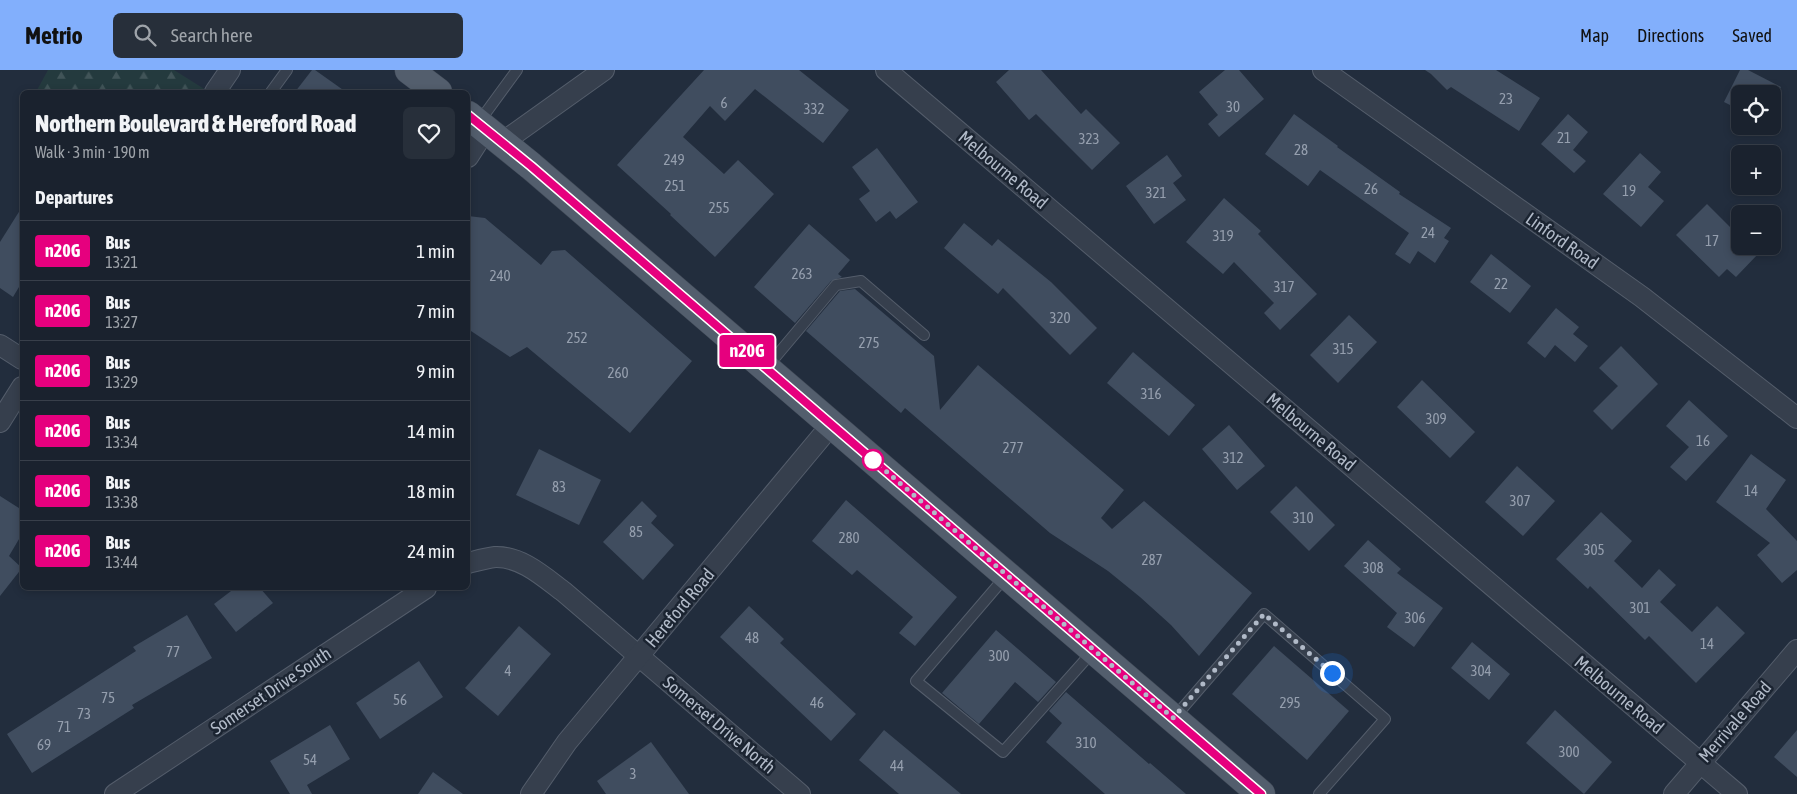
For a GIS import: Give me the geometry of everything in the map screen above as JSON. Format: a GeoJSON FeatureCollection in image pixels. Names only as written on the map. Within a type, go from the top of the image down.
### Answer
{"type":"FeatureCollection","features":[{"type":"Feature","properties":{"kind":"main road"},"geometry":{"type":"LineString","coordinates":[[409,70],[435,90]]}},
{"type":"Feature","properties":{"kind":"main road"},"geometry":{"type":"LineString","coordinates":[[483,127],[832,424],[1261,794]]}},
{"type":"Feature","properties":{"kind":"street"},"geometry":{"type":"LineString","coordinates":[[216,90],[230,70]]}},
{"type":"Feature","properties":{"kind":"street"},"geometry":{"type":"LineString","coordinates":[[470,153],[483,127],[604,70]]}},
{"type":"Feature","properties":{"kind":"street","name":"Melbourne Road"},"geometry":{"type":"LineString","coordinates":[[886,70],[1737,794]]}},
{"type":"Feature","properties":{"kind":"street","name":"Linford Road"},"geometry":{"type":"LineString","coordinates":[[1323,70],[1642,297],[1797,418]]}},
{"type":"Feature","properties":{"kind":"street"},"geometry":{"type":"LineString","coordinates":[[0,344],[20,358]]}},
{"type":"Feature","properties":{"kind":"street"},"geometry":{"type":"LineString","coordinates":[[0,422],[20,390]]}},
{"type":"Feature","properties":{"kind":"street","name":"Hereford Road"},"geometry":{"type":"LineString","coordinates":[[531,794],[568,742],[832,424]]}},
{"type":"Feature","properties":{"kind":"street"},"geometry":{"type":"LineString","coordinates":[[470,563],[496,557],[518,561],[531,568],[564,592],[639,657]]}},
{"type":"Feature","properties":{"kind":"street","name":"Somerset Drive South"},"geometry":{"type":"LineString","coordinates":[[115,794],[423,590]]}},
{"type":"Feature","properties":{"kind":"street","name":"Merrivale Road"},"geometry":{"type":"LineString","coordinates":[[1674,794],[1797,650]]}},
{"type":"Feature","properties":{"kind":"street","name":"Somerset Drive North"},"geometry":{"type":"LineString","coordinates":[[639,657],[800,794]]}},
{"type":"Feature","properties":{"kind":"lane"},"geometry":{"type":"LineString","coordinates":[[272,90],[285,70]]}},
{"type":"Feature","properties":{"kind":"lane"},"geometry":{"type":"LineString","coordinates":[[483,127],[517,70]]}},
{"type":"Feature","properties":{"kind":"lane"},"geometry":{"type":"LineString","coordinates":[[766,368],[836,286],[862,281],[924,335]]}},
{"type":"Feature","properties":{"kind":"lane"},"geometry":{"type":"LineString","coordinates":[[1007,575],[916,680],[1003,752],[1094,650]]}},
{"type":"Feature","properties":{"kind":"lane"},"geometry":{"type":"LineString","coordinates":[[1173,718],[1264,614],[1385,719],[1319,794]]}},
{"type":"Feature","properties":{"kind":"green space"},"geometry":{"type":"Polygon","coordinates":[[[48,70],[174,70],[206,90],[37,90],[48,70]]]}},
{"type":"Feature","properties":{"kind":"building"},"geometry":{"type":"Polygon","coordinates":[[[312,70],[315,70],[343,90],[297,90],[312,70]]]}},
{"type":"Feature","properties":{"kind":"building"},"geometry":{"type":"Polygon","coordinates":[[[704,70],[799,70],[849,110],[823,143],[755,89],[725,121],[710,106],[683,137],[724,174],[738,160],[774,194],[715,257],[617,165],[704,70]]]}},
{"type":"Feature","properties":{"kind":"building"},"geometry":{"type":"Polygon","coordinates":[[[1009,70],[1041,70],[1081,114],[1086,109],[1120,143],[1092,170],[1036,114],[1029,120],[996,82],[1009,70]]]}},
{"type":"Feature","properties":{"kind":"building"},"geometry":{"type":"Polygon","coordinates":[[[1225,70],[1239,70],[1264,99],[1219,137],[1208,124],[1218,115],[1199,92],[1225,70]]]}},
{"type":"Feature","properties":{"kind":"building"},"geometry":{"type":"Polygon","coordinates":[[[1425,70],[1496,70],[1540,98],[1519,131],[1451,87],[1447,90],[1425,70]]]}},
{"type":"Feature","properties":{"kind":"building"},"geometry":{"type":"Polygon","coordinates":[[[1740,70],[1748,70],[1777,85],[1732,85],[1740,70]]]}},
{"type":"Feature","properties":{"kind":"building"},"geometry":{"type":"Polygon","coordinates":[[[1731,88],[1731,106],[1724,102],[1731,88]]]}},
{"type":"Feature","properties":{"kind":"building"},"geometry":{"type":"Polygon","coordinates":[[[1294,114],[1400,192],[1399,194],[1451,228],[1444,238],[1449,241],[1435,263],[1418,251],[1410,264],[1395,254],[1409,233],[1320,170],[1308,186],[1265,154],[1294,114]]]}},
{"type":"Feature","properties":{"kind":"building"},"geometry":{"type":"Polygon","coordinates":[[[1568,114],[1588,132],[1573,150],[1586,161],[1574,173],[1541,144],[1568,114]]]}},
{"type":"Feature","properties":{"kind":"building"},"geometry":{"type":"Polygon","coordinates":[[[877,148],[918,202],[896,219],[890,211],[876,222],[859,199],[870,191],[852,167],[877,148]]]}},
{"type":"Feature","properties":{"kind":"building"},"geometry":{"type":"Polygon","coordinates":[[[1640,153],[1661,172],[1648,187],[1664,201],[1641,227],[1603,194],[1640,153]]]}},
{"type":"Feature","properties":{"kind":"building"},"geometry":{"type":"Polygon","coordinates":[[[1167,155],[1182,176],[1173,183],[1186,200],[1154,224],[1126,186],[1167,155]]]}},
{"type":"Feature","properties":{"kind":"building"},"geometry":{"type":"Polygon","coordinates":[[[1224,198],[1261,231],[1258,234],[1317,294],[1280,330],[1264,313],[1274,303],[1234,262],[1223,274],[1186,242],[1224,198]]]}},
{"type":"Feature","properties":{"kind":"building"},"geometry":{"type":"Polygon","coordinates":[[[1707,204],[1731,228],[1731,255],[1757,255],[1736,277],[1727,269],[1719,277],[1676,235],[1707,204]]]}},
{"type":"Feature","properties":{"kind":"building"},"geometry":{"type":"Polygon","coordinates":[[[20,210],[20,285],[13,297],[0,288],[0,242],[20,210]]]}},
{"type":"Feature","properties":{"kind":"building"},"geometry":{"type":"Polygon","coordinates":[[[470,216],[485,218],[541,265],[552,251],[565,250],[692,361],[630,433],[527,347],[510,357],[470,330],[470,216]]]}},
{"type":"Feature","properties":{"kind":"building"},"geometry":{"type":"Polygon","coordinates":[[[964,223],[992,246],[998,239],[1051,282],[1097,328],[1070,355],[1003,288],[998,294],[944,248],[964,223]]]}},
{"type":"Feature","properties":{"kind":"building"},"geometry":{"type":"Polygon","coordinates":[[[809,224],[850,260],[838,274],[842,277],[831,281],[795,323],[754,287],[809,224]]]}},
{"type":"Feature","properties":{"kind":"building"},"geometry":{"type":"Polygon","coordinates":[[[1491,254],[1531,286],[1510,313],[1470,282],[1491,254]]]}},
{"type":"Feature","properties":{"kind":"building"},"geometry":{"type":"Polygon","coordinates":[[[855,289],[934,356],[940,410],[978,365],[1124,490],[1101,518],[1112,529],[1144,501],[1252,593],[1199,656],[1171,625],[1140,597],[1108,571],[1050,533],[905,408],[901,413],[806,331],[840,291],[855,289]]]}},
{"type":"Feature","properties":{"kind":"building"},"geometry":{"type":"Polygon","coordinates":[[[1556,308],[1579,327],[1573,334],[1588,346],[1575,362],[1555,345],[1545,358],[1527,343],[1556,308]]]}},
{"type":"Feature","properties":{"kind":"building"},"geometry":{"type":"Polygon","coordinates":[[[1349,315],[1377,342],[1338,383],[1310,355],[1349,315]]]}},
{"type":"Feature","properties":{"kind":"building"},"geometry":{"type":"Polygon","coordinates":[[[1621,346],[1658,384],[1612,430],[1593,411],[1618,386],[1599,368],[1621,346]]]}},
{"type":"Feature","properties":{"kind":"building"},"geometry":{"type":"Polygon","coordinates":[[[1133,352],[1195,405],[1169,436],[1107,383],[1133,352]]]}},
{"type":"Feature","properties":{"kind":"building"},"geometry":{"type":"Polygon","coordinates":[[[1422,380],[1475,432],[1450,458],[1397,407],[1422,380]]]}},
{"type":"Feature","properties":{"kind":"building"},"geometry":{"type":"Polygon","coordinates":[[[1689,400],[1728,436],[1686,481],[1670,467],[1689,447],[1666,426],[1689,400]]]}},
{"type":"Feature","properties":{"kind":"building"},"geometry":{"type":"Polygon","coordinates":[[[1229,425],[1265,466],[1237,490],[1202,449],[1229,425]]]}},
{"type":"Feature","properties":{"kind":"building"},"geometry":{"type":"Polygon","coordinates":[[[539,449],[601,480],[579,525],[516,495],[539,449]]]}},
{"type":"Feature","properties":{"kind":"building"},"geometry":{"type":"Polygon","coordinates":[[[1751,454],[1786,480],[1766,509],[1797,541],[1797,570],[1782,583],[1757,555],[1770,543],[1716,502],[1751,454]]]}},
{"type":"Feature","properties":{"kind":"building"},"geometry":{"type":"Polygon","coordinates":[[[1517,466],[1555,501],[1523,536],[1485,502],[1517,466]]]}},
{"type":"Feature","properties":{"kind":"building"},"geometry":{"type":"Polygon","coordinates":[[[1296,486],[1335,525],[1309,551],[1270,512],[1296,486]]]}},
{"type":"Feature","properties":{"kind":"building"},"geometry":{"type":"Polygon","coordinates":[[[0,496],[20,509],[20,537],[9,556],[20,566],[20,571],[0,596],[0,496]]]}},
{"type":"Feature","properties":{"kind":"building"},"geometry":{"type":"Polygon","coordinates":[[[846,500],[957,597],[915,646],[899,633],[913,617],[857,570],[852,575],[812,541],[846,500]]]}},
{"type":"Feature","properties":{"kind":"building"},"geometry":{"type":"Polygon","coordinates":[[[642,501],[657,516],[651,523],[674,545],[643,580],[603,542],[642,501]]]}},
{"type":"Feature","properties":{"kind":"building"},"geometry":{"type":"Polygon","coordinates":[[[1601,512],[1632,541],[1614,561],[1642,588],[1659,569],[1676,585],[1660,602],[1692,632],[1717,606],[1745,633],[1696,683],[1649,636],[1645,640],[1590,586],[1588,589],[1556,559],[1601,512]]]}},
{"type":"Feature","properties":{"kind":"building"},"geometry":{"type":"Polygon","coordinates":[[[1368,540],[1401,569],[1397,573],[1443,608],[1414,647],[1387,627],[1397,613],[1344,566],[1368,540]]]}},
{"type":"Feature","properties":{"kind":"building"},"geometry":{"type":"Polygon","coordinates":[[[232,590],[262,590],[273,603],[236,632],[214,604],[232,590]]]}},
{"type":"Feature","properties":{"kind":"building"},"geometry":{"type":"Polygon","coordinates":[[[749,606],[784,639],[780,643],[856,714],[831,741],[720,637],[749,606]]]}},
{"type":"Feature","properties":{"kind":"building"},"geometry":{"type":"Polygon","coordinates":[[[187,615],[212,658],[132,705],[134,708],[32,773],[7,734],[136,651],[133,647],[187,615]]]}},
{"type":"Feature","properties":{"kind":"building"},"geometry":{"type":"Polygon","coordinates":[[[519,626],[551,654],[498,716],[465,688],[519,626]]]}},
{"type":"Feature","properties":{"kind":"building"},"geometry":{"type":"Polygon","coordinates":[[[996,630],[1056,682],[1038,702],[1015,682],[979,724],[942,693],[996,630]]]}},
{"type":"Feature","properties":{"kind":"building"},"geometry":{"type":"Polygon","coordinates":[[[1472,642],[1510,674],[1489,700],[1451,668],[1472,642]]]}},
{"type":"Feature","properties":{"kind":"building"},"geometry":{"type":"Polygon","coordinates":[[[1274,646],[1349,711],[1307,760],[1232,694],[1274,646]]]}},
{"type":"Feature","properties":{"kind":"building"},"geometry":{"type":"Polygon","coordinates":[[[419,661],[443,697],[380,739],[356,703],[419,661]]]}},
{"type":"Feature","properties":{"kind":"building"},"geometry":{"type":"Polygon","coordinates":[[[1066,692],[1186,794],[1105,794],[1046,742],[1062,723],[1049,711],[1066,692]]]}},
{"type":"Feature","properties":{"kind":"building"},"geometry":{"type":"Polygon","coordinates":[[[1555,710],[1612,762],[1584,794],[1526,743],[1555,710]]]}},
{"type":"Feature","properties":{"kind":"building"},"geometry":{"type":"Polygon","coordinates":[[[330,725],[350,759],[307,785],[312,794],[290,794],[270,761],[330,725]]]}},
{"type":"Feature","properties":{"kind":"building"},"geometry":{"type":"Polygon","coordinates":[[[884,730],[961,794],[899,794],[859,760],[884,730]]]}},
{"type":"Feature","properties":{"kind":"building"},"geometry":{"type":"Polygon","coordinates":[[[1797,730],[1797,777],[1774,757],[1797,730]]]}},
{"type":"Feature","properties":{"kind":"building"},"geometry":{"type":"Polygon","coordinates":[[[651,742],[689,794],[606,794],[597,781],[651,742]]]}},
{"type":"Feature","properties":{"kind":"building"},"geometry":{"type":"Polygon","coordinates":[[[433,772],[463,794],[418,794],[433,772]]]}},
{"type":"Feature","properties":{"kind":"bus line","name":"n20G"},"geometry":{"type":"LineString","coordinates":[[470,117],[503,142],[1261,794]]}},
{"type":"Feature","properties":{"kind":"route"},"geometry":{"type":"LineString","coordinates":[[873,460],[1173,718],[1264,614],[1332,673]]}}]}
